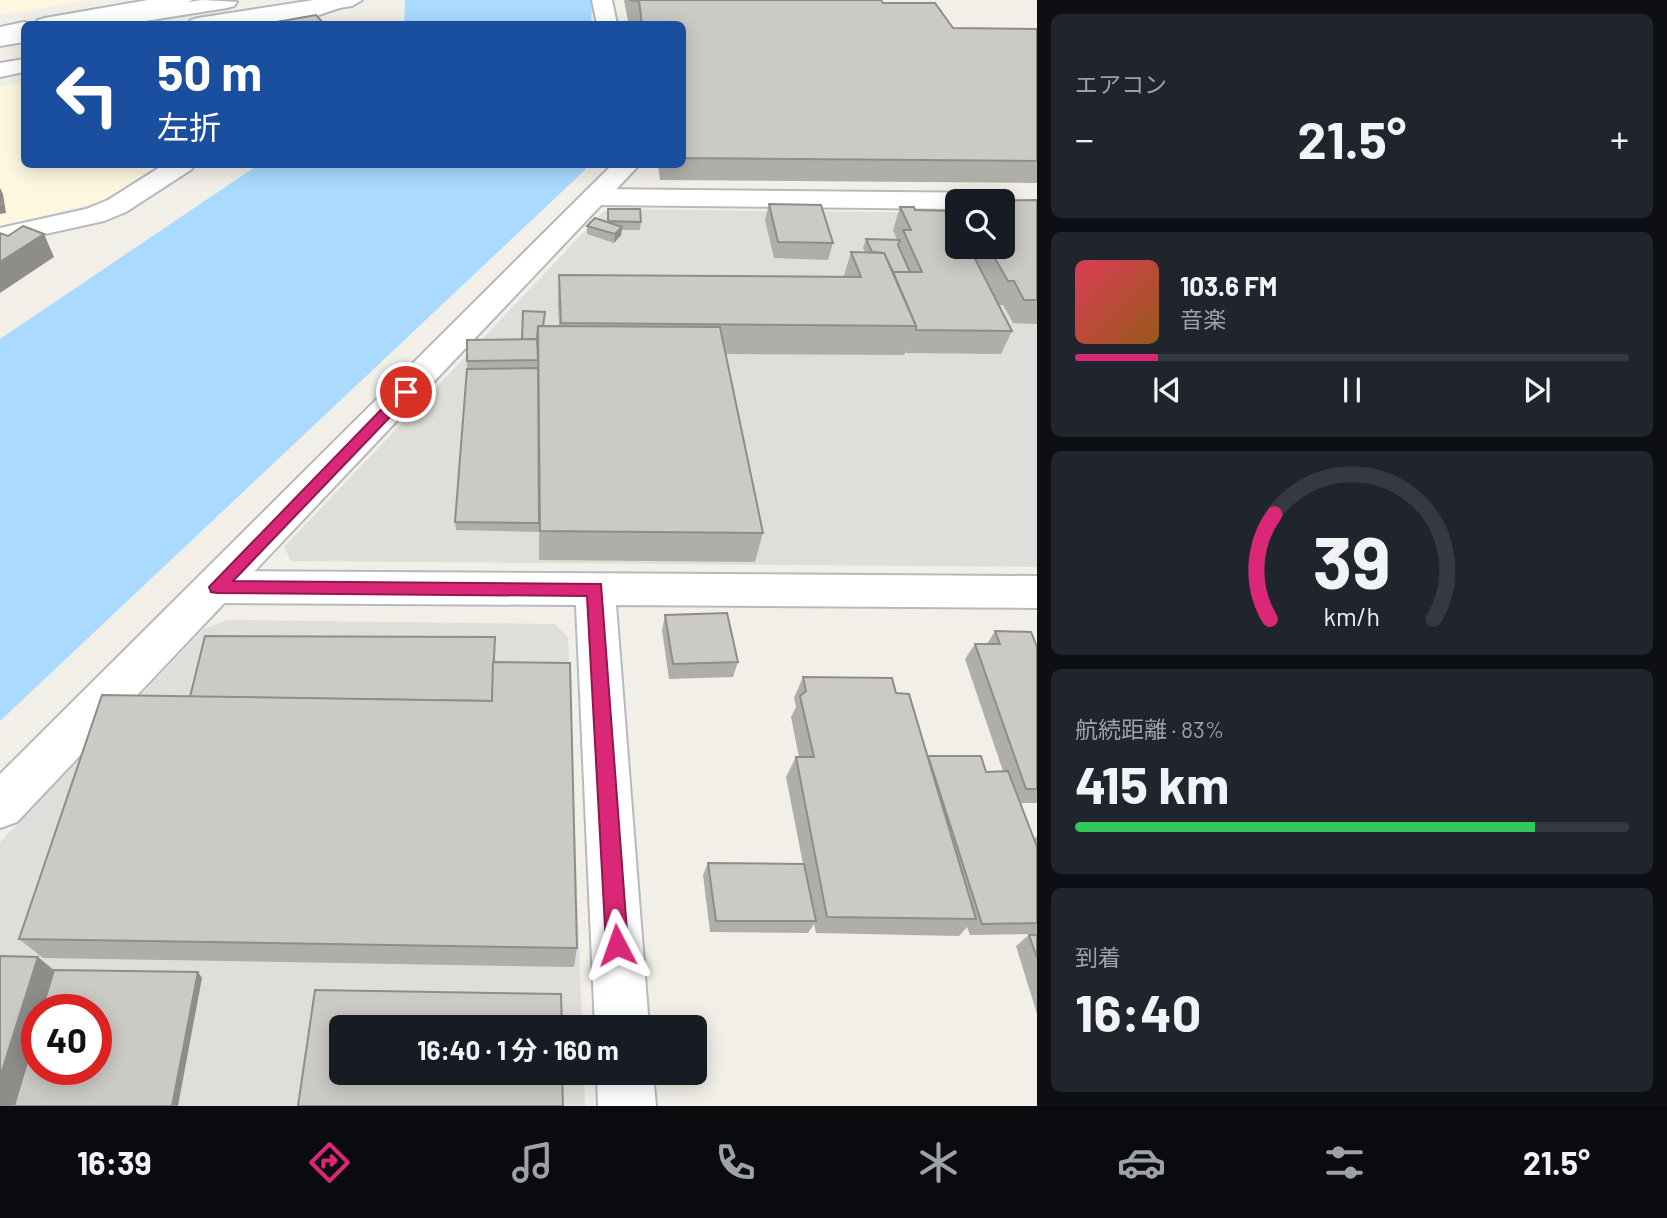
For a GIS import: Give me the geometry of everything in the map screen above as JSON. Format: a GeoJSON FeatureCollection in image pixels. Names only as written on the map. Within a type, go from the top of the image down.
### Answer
{"type":"FeatureCollection","features":[{"type":"Feature","properties":{"kind":"street"},"geometry":{"type":"LineString","coordinates":[[62,21],[182,0]]}},
{"type":"Feature","properties":{"kind":"street"},"geometry":{"type":"LineString","coordinates":[[109,21],[237,0]]}},
{"type":"Feature","properties":{"kind":"street"},"geometry":{"type":"LineString","coordinates":[[603,0],[606,21]]}},
{"type":"Feature","properties":{"kind":"street"},"geometry":{"type":"LineString","coordinates":[[340,21],[342,1]]}},
{"type":"Feature","properties":{"kind":"street"},"geometry":{"type":"LineString","coordinates":[[217,21],[342,1]]}},
{"type":"Feature","properties":{"kind":"street"},"geometry":{"type":"LineString","coordinates":[[281,21],[342,1]]}},
{"type":"Feature","properties":{"kind":"street"},"geometry":{"type":"LineString","coordinates":[[0,33],[21,29]]}},
{"type":"Feature","properties":{"kind":"street"},"geometry":{"type":"LineString","coordinates":[[0,40],[21,36]]}},
{"type":"Feature","properties":{"kind":"street"},"geometry":{"type":"LineString","coordinates":[[0,58],[21,54]]}},
{"type":"Feature","properties":{"kind":"street"},"geometry":{"type":"LineString","coordinates":[[0,70],[21,66]]}},
{"type":"Feature","properties":{"kind":"street"},"geometry":{"type":"LineString","coordinates":[[0,236],[93,215],[117,206],[177,168]]}},
{"type":"Feature","properties":{"kind":"street"},"geometry":{"type":"LineString","coordinates":[[0,806],[624,168]]}},
{"type":"Feature","properties":{"kind":"street"},"geometry":{"type":"LineString","coordinates":[[595,197],[945,200]]}},
{"type":"Feature","properties":{"kind":"street"},"geometry":{"type":"LineString","coordinates":[[217,587],[1037,592]]}},
{"type":"Feature","properties":{"kind":"street"},"geometry":{"type":"LineString","coordinates":[[595,589],[621,1015]]}},
{"type":"Feature","properties":{"kind":"street"},"geometry":{"type":"LineString","coordinates":[[626,1085],[627,1106]]}},
{"type":"Feature","properties":{"kind":"shaded area"},"geometry":{"type":"Polygon","coordinates":[[[0,0],[91,0],[0,15],[0,0]]]}},
{"type":"Feature","properties":{"kind":"shaded area"},"geometry":{"type":"Polygon","coordinates":[[[21,84],[21,168],[157,168],[103,201],[0,226],[0,87],[21,84]]]}},
{"type":"Feature","properties":{"kind":"shaded area"},"geometry":{"type":"Polygon","coordinates":[[[616,209],[945,213],[945,259],[1015,259],[1015,235],[1037,214],[1037,567],[291,561],[284,547],[603,212],[616,209]]]}},
{"type":"Feature","properties":{"kind":"shaded area"},"geometry":{"type":"Polygon","coordinates":[[[228,620],[555,624],[568,637],[582,1015],[329,1015],[329,1085],[584,1085],[585,1106],[0,1106],[0,842],[204,629],[228,620]]]}},
{"type":"Feature","properties":{"kind":"water"},"geometry":{"type":"Polygon","coordinates":[[[405,0],[592,0],[591,21],[404,21],[405,0]]]}},
{"type":"Feature","properties":{"kind":"water"},"geometry":{"type":"Polygon","coordinates":[[[254,168],[586,168],[0,721],[0,339],[254,168]]]}},
{"type":"Feature","properties":{"kind":"building"},"geometry":{"type":"Polygon","coordinates":[[[629,0],[881,0],[883,3],[935,3],[953,28],[1037,29],[1037,161],[686,158],[686,21],[642,21],[639,1],[629,0]]]}},
{"type":"Feature","properties":{"kind":"building"},"geometry":{"type":"Polygon","coordinates":[[[316,15],[321,21],[282,21],[316,15]]]}},
{"type":"Feature","properties":{"kind":"building"},"geometry":{"type":"Polygon","coordinates":[[[1015,200],[1037,200],[1037,300],[1024,300],[1014,281],[1008,281],[995,259],[1015,259],[1015,200]]]}},
{"type":"Feature","properties":{"kind":"building"},"geometry":{"type":"Polygon","coordinates":[[[769,204],[821,205],[833,243],[778,242],[769,204]]]}},
{"type":"Feature","properties":{"kind":"building"},"geometry":{"type":"Polygon","coordinates":[[[900,207],[945,211],[945,259],[975,259],[1012,331],[916,330],[893,272],[922,272],[903,230],[911,230],[900,207]]]}},
{"type":"Feature","properties":{"kind":"building"},"geometry":{"type":"Polygon","coordinates":[[[608,209],[640,209],[641,222],[608,221],[608,209]]]}},
{"type":"Feature","properties":{"kind":"building"},"geometry":{"type":"Polygon","coordinates":[[[595,218],[622,227],[615,234],[587,226],[595,218]]]}},
{"type":"Feature","properties":{"kind":"building"},"geometry":{"type":"Polygon","coordinates":[[[23,226],[44,234],[0,262],[0,233],[8,236],[23,226]]]}},
{"type":"Feature","properties":{"kind":"building"},"geometry":{"type":"Polygon","coordinates":[[[866,239],[900,240],[898,245],[910,272],[893,272],[884,253],[872,252],[866,239]]]}},
{"type":"Feature","properties":{"kind":"building"},"geometry":{"type":"Polygon","coordinates":[[[851,252],[884,253],[916,326],[561,323],[559,275],[861,277],[851,252]]]}},
{"type":"Feature","properties":{"kind":"building"},"geometry":{"type":"Polygon","coordinates":[[[523,311],[545,312],[543,326],[538,326],[537,339],[522,340],[523,311]]]}},
{"type":"Feature","properties":{"kind":"building"},"geometry":{"type":"Polygon","coordinates":[[[538,326],[720,327],[763,533],[540,531],[538,326]]]}},
{"type":"Feature","properties":{"kind":"building"},"geometry":{"type":"Polygon","coordinates":[[[537,339],[538,360],[467,361],[467,340],[537,339]]]}},
{"type":"Feature","properties":{"kind":"building"},"geometry":{"type":"Polygon","coordinates":[[[538,368],[539,523],[455,522],[467,369],[538,368]]]}},
{"type":"Feature","properties":{"kind":"building"},"geometry":{"type":"Polygon","coordinates":[[[727,613],[738,662],[673,664],[665,615],[727,613]]]}},
{"type":"Feature","properties":{"kind":"building"},"geometry":{"type":"Polygon","coordinates":[[[995,631],[1031,632],[1037,647],[1037,789],[1026,789],[975,644],[1000,644],[995,631]]]}},
{"type":"Feature","properties":{"kind":"building"},"geometry":{"type":"Polygon","coordinates":[[[205,636],[495,637],[492,701],[190,697],[205,636]]]}},
{"type":"Feature","properties":{"kind":"building"},"geometry":{"type":"Polygon","coordinates":[[[493,662],[570,663],[577,948],[19,939],[102,695],[492,701],[493,662]]]}},
{"type":"Feature","properties":{"kind":"building"},"geometry":{"type":"Polygon","coordinates":[[[803,677],[892,678],[896,693],[909,694],[976,919],[827,917],[796,757],[814,757],[800,696],[806,691],[803,677]]]}},
{"type":"Feature","properties":{"kind":"building"},"geometry":{"type":"Polygon","coordinates":[[[928,756],[981,756],[986,772],[1008,771],[1037,847],[1037,923],[982,924],[928,756]]]}},
{"type":"Feature","properties":{"kind":"building"},"geometry":{"type":"Polygon","coordinates":[[[708,863],[804,864],[816,921],[716,921],[708,863]]]}},
{"type":"Feature","properties":{"kind":"building"},"geometry":{"type":"Polygon","coordinates":[[[1029,935],[1037,935],[1037,958],[1029,935]]]}},
{"type":"Feature","properties":{"kind":"building"},"geometry":{"type":"Polygon","coordinates":[[[0,956],[38,957],[26,994],[21,994],[21,1011],[0,1077],[0,956]]]}},
{"type":"Feature","properties":{"kind":"building"},"geometry":{"type":"Polygon","coordinates":[[[54,970],[198,972],[172,1106],[14,1106],[21,1083],[21,1085],[112,1085],[112,994],[47,994],[54,970]]]}},
{"type":"Feature","properties":{"kind":"building"},"geometry":{"type":"Polygon","coordinates":[[[315,990],[561,994],[562,1015],[329,1015],[329,1085],[562,1085],[563,1106],[298,1106],[315,990]]]}},
{"type":"Feature","properties":{"kind":"route"},"geometry":{"type":"LineString","coordinates":[[406,392],[217,587],[595,589],[617,945]]}}]}
